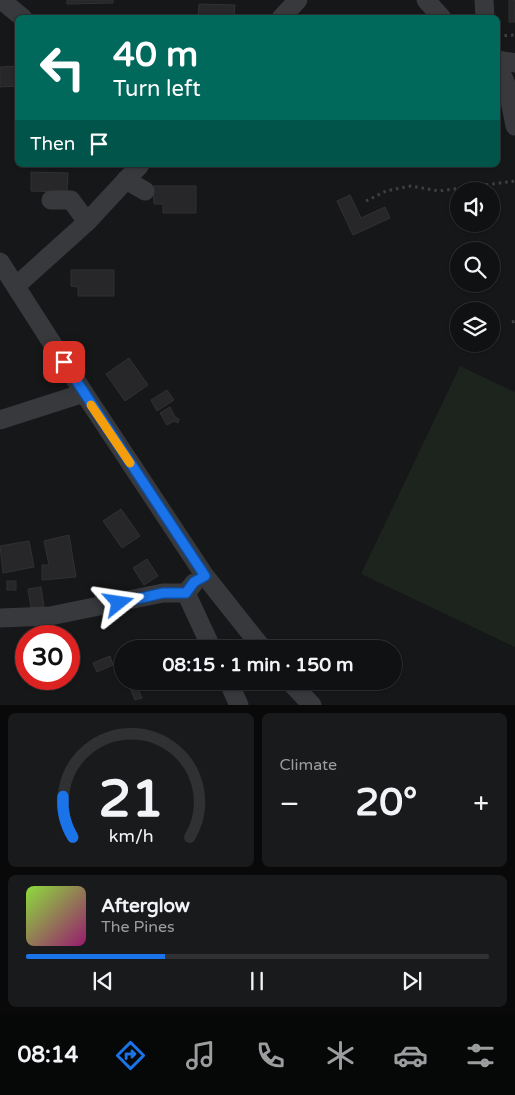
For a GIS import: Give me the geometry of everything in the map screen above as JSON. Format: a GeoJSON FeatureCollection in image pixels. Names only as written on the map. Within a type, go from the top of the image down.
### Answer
{"type":"FeatureCollection","features":[{"type":"Feature","properties":{"kind":"street"},"geometry":{"type":"LineString","coordinates":[[283,15],[298,0]]}},
{"type":"Feature","properties":{"kind":"street"},"geometry":{"type":"LineString","coordinates":[[426,0],[439,15]]}},
{"type":"Feature","properties":{"kind":"street"},"geometry":{"type":"LineString","coordinates":[[484,0],[485,15]]}},
{"type":"Feature","properties":{"kind":"street"},"geometry":{"type":"LineString","coordinates":[[5,4],[19,15]]}},
{"type":"Feature","properties":{"kind":"street"},"geometry":{"type":"LineString","coordinates":[[500,60],[515,63]]}},
{"type":"Feature","properties":{"kind":"street"},"geometry":{"type":"LineString","coordinates":[[500,70],[507,86],[515,126]]}},
{"type":"Feature","properties":{"kind":"street"},"geometry":{"type":"LineString","coordinates":[[16,286],[87,222],[138,167]]}},
{"type":"Feature","properties":{"kind":"street"},"geometry":{"type":"LineString","coordinates":[[126,180],[145,191]]}},
{"type":"Feature","properties":{"kind":"street"},"geometry":{"type":"LineString","coordinates":[[51,200],[71,200],[87,222]]}},
{"type":"Feature","properties":{"kind":"street"},"geometry":{"type":"LineString","coordinates":[[0,262],[205,576],[257,640]]}},
{"type":"Feature","properties":{"kind":"street"},"geometry":{"type":"LineString","coordinates":[[0,420],[84,393]]}},
{"type":"Feature","properties":{"kind":"street"},"geometry":{"type":"LineString","coordinates":[[186,593],[194,582],[205,576]]}},
{"type":"Feature","properties":{"kind":"street"},"geometry":{"type":"LineString","coordinates":[[0,618],[50,616],[156,594],[186,593]]}},
{"type":"Feature","properties":{"kind":"street"},"geometry":{"type":"LineString","coordinates":[[186,593],[208,640]]}},
{"type":"Feature","properties":{"kind":"street"},"geometry":{"type":"LineString","coordinates":[[232,690],[239,705]]}},
{"type":"Feature","properties":{"kind":"street"},"geometry":{"type":"LineString","coordinates":[[298,690],[312,705]]}},
{"type":"Feature","properties":{"kind":"path"},"geometry":{"type":"LineString","coordinates":[[500,36],[515,35]]}},
{"type":"Feature","properties":{"kind":"path"},"geometry":{"type":"LineString","coordinates":[[366,201],[386,191],[411,186],[439,191],[515,181]]}},
{"type":"Feature","properties":{"kind":"shaded area"},"geometry":{"type":"Polygon","coordinates":[[[460,366],[515,392],[515,647],[361,574],[460,366]]]}},
{"type":"Feature","properties":{"kind":"building"},"geometry":{"type":"Polygon","coordinates":[[[67,0],[113,0],[113,3],[67,4],[67,0]]]}},
{"type":"Feature","properties":{"kind":"building"},"geometry":{"type":"Polygon","coordinates":[[[509,0],[515,0],[515,22],[509,22],[509,0]]]}},
{"type":"Feature","properties":{"kind":"building"},"geometry":{"type":"Polygon","coordinates":[[[199,4],[235,5],[234,15],[198,15],[199,4]]]}},
{"type":"Feature","properties":{"kind":"building"},"geometry":{"type":"Polygon","coordinates":[[[15,66],[15,86],[0,87],[0,67],[15,66]]]}},
{"type":"Feature","properties":{"kind":"building"},"geometry":{"type":"Polygon","coordinates":[[[31,172],[68,173],[67,192],[31,191],[31,172]]]}},
{"type":"Feature","properties":{"kind":"building"},"geometry":{"type":"Polygon","coordinates":[[[153,186],[196,186],[196,213],[163,213],[163,204],[154,204],[153,186]]]}},
{"type":"Feature","properties":{"kind":"building"},"geometry":{"type":"Polygon","coordinates":[[[350,195],[361,218],[385,207],[390,218],[353,235],[337,201],[350,195]]]}},
{"type":"Feature","properties":{"kind":"building"},"geometry":{"type":"Polygon","coordinates":[[[71,270],[114,270],[114,296],[78,296],[78,287],[71,286],[71,270]]]}},
{"type":"Feature","properties":{"kind":"building"},"geometry":{"type":"Polygon","coordinates":[[[129,358],[148,385],[125,401],[106,374],[129,358]]]}},
{"type":"Feature","properties":{"kind":"building"},"geometry":{"type":"Polygon","coordinates":[[[167,390],[174,400],[157,411],[151,400],[167,390]]]}},
{"type":"Feature","properties":{"kind":"building"},"geometry":{"type":"Polygon","coordinates":[[[170,407],[175,417],[179,419],[178,423],[174,421],[167,425],[160,413],[170,407]]]}},
{"type":"Feature","properties":{"kind":"building"},"geometry":{"type":"Polygon","coordinates":[[[121,509],[140,536],[122,548],[103,521],[121,509]]]}},
{"type":"Feature","properties":{"kind":"building"},"geometry":{"type":"Polygon","coordinates":[[[69,535],[76,577],[42,580],[42,565],[49,565],[44,541],[69,535]]]}},
{"type":"Feature","properties":{"kind":"building"},"geometry":{"type":"Polygon","coordinates":[[[29,541],[34,567],[3,573],[0,546],[29,541]]]}},
{"type":"Feature","properties":{"kind":"building"},"geometry":{"type":"Polygon","coordinates":[[[147,559],[158,576],[144,585],[133,568],[147,559]]]}},
{"type":"Feature","properties":{"kind":"building"},"geometry":{"type":"Polygon","coordinates":[[[7,581],[16,581],[16,590],[7,590],[7,581]]]}},
{"type":"Feature","properties":{"kind":"building"},"geometry":{"type":"Polygon","coordinates":[[[41,587],[44,607],[31,608],[28,589],[41,587]]]}},
{"type":"Feature","properties":{"kind":"building"},"geometry":{"type":"Polygon","coordinates":[[[110,656],[113,665],[97,672],[93,663],[110,656]]]}},
{"type":"Feature","properties":{"kind":"building"},"geometry":{"type":"Polygon","coordinates":[[[131,690],[139,690],[142,698],[135,700],[131,690]]]}},
{"type":"Feature","properties":{"kind":"slow traffic"},"geometry":{"type":"LineString","coordinates":[[91,405],[130,463]]}},
{"type":"Feature","properties":{"kind":"route"},"geometry":{"type":"LineString","coordinates":[[64,362],[205,576],[194,582],[186,593],[163,593],[119,603]]}}]}
